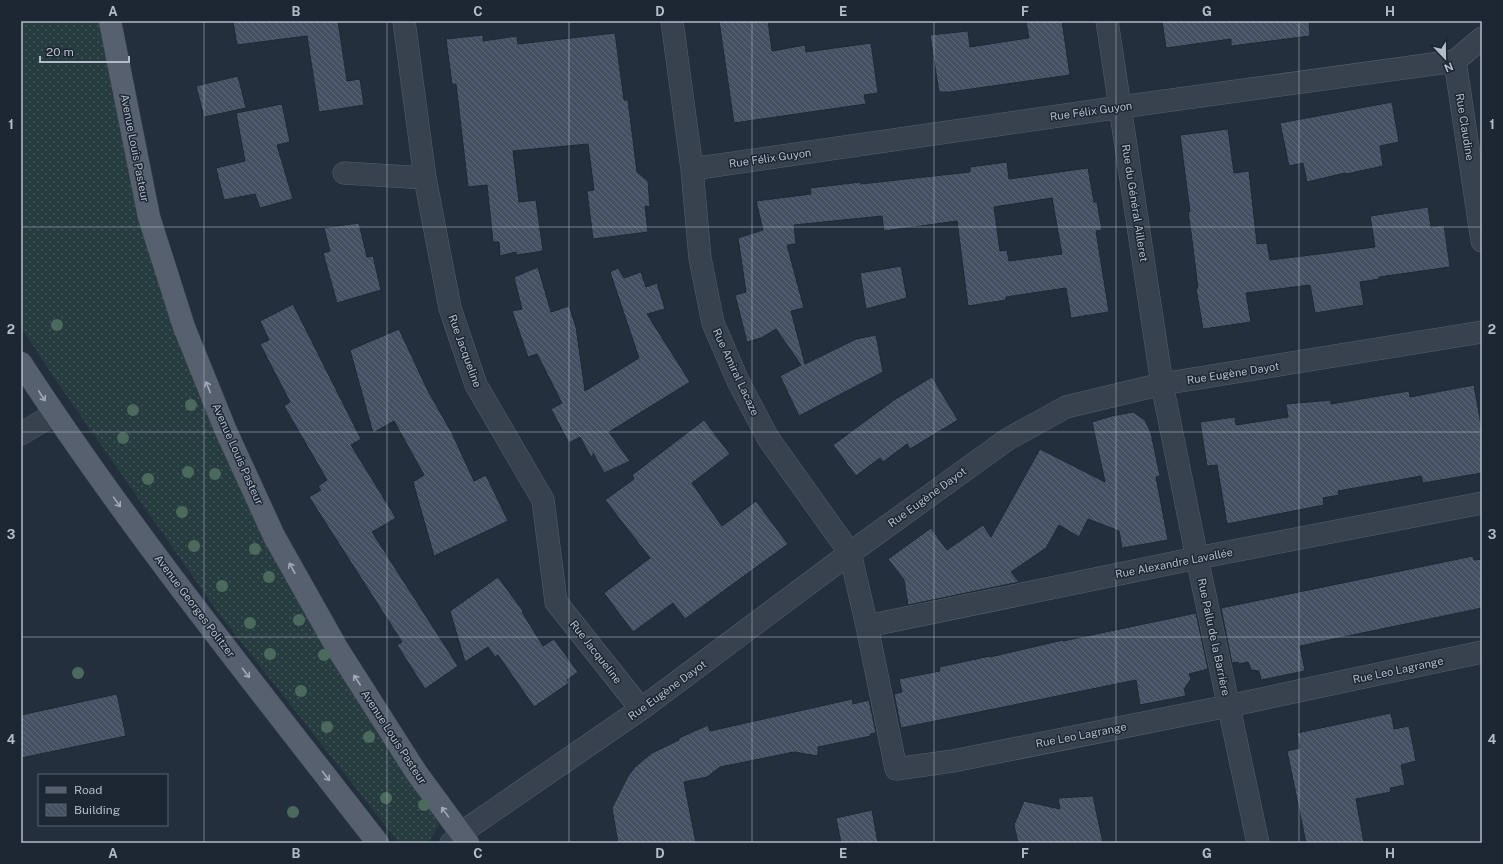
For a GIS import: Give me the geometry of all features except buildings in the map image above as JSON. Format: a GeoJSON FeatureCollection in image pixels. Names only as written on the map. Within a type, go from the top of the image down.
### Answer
{"type":"FeatureCollection","features":[{"type":"Feature","properties":{"kind":"main road","name":"Avenue Louis Pasteur"},"geometry":{"type":"LineString","coordinates":[[110,21],[149,217],[184,327],[226,431],[274,536],[337,648],[460,840]]}},
{"type":"Feature","properties":{"kind":"main road","name":"Avenue Georges Politzer"},"geometry":{"type":"LineString","coordinates":[[21,363],[54,414],[177,584],[378,843]]}},
{"type":"Feature","properties":{"kind":"street","name":"Rue Jacqueline"},"geometry":{"type":"LineString","coordinates":[[404,21],[426,178],[450,308],[476,385],[544,500],[556,602],[641,709]]}},
{"type":"Feature","properties":{"kind":"street","name":"Rue Amiral Lacaze"},"geometry":{"type":"LineString","coordinates":[[672,21],[692,169],[700,258],[713,323],[738,381],[768,438],[850,553]]}},
{"type":"Feature","properties":{"kind":"street","name":"Rue du Général Ailleret"},"geometry":{"type":"LineString","coordinates":[[1107,21],[1162,384]]}},
{"type":"Feature","properties":{"kind":"street"},"geometry":{"type":"LineString","coordinates":[[1455,61],[1482,38]]}},
{"type":"Feature","properties":{"kind":"street","name":"Rue Félix Guyon"},"geometry":{"type":"LineString","coordinates":[[692,169],[1121,107],[1455,61]]}},
{"type":"Feature","properties":{"kind":"street","name":"Rue Claudine"},"geometry":{"type":"LineString","coordinates":[[1455,61],[1482,241]]}},
{"type":"Feature","properties":{"kind":"street"},"geometry":{"type":"LineString","coordinates":[[344,173],[426,178]]}},
{"type":"Feature","properties":{"kind":"street","name":"Rue Eugène Dayot"},"geometry":{"type":"LineString","coordinates":[[460,840],[641,709],[850,553],[1008,439],[1066,407],[1162,384],[1482,332]]}},
{"type":"Feature","properties":{"kind":"street","name":"Rue Pallu de la Barrière"},"geometry":{"type":"LineString","coordinates":[[1162,384],[1197,558],[1258,843]]}},
{"type":"Feature","properties":{"kind":"street"},"geometry":{"type":"LineString","coordinates":[[21,434],[54,414]]}},
{"type":"Feature","properties":{"kind":"street","name":"Rue Alexandre Lavallée"},"geometry":{"type":"LineString","coordinates":[[867,626],[1197,558],[1482,503]]}},
{"type":"Feature","properties":{"kind":"street","name":"Rue Leo Lagrange"},"geometry":{"type":"LineString","coordinates":[[850,553],[867,626],[896,769],[953,760],[1228,706],[1482,652]]}},
{"type":"Feature","properties":{"kind":"green space"},"geometry":{"type":"Polygon","coordinates":[[[21,21],[102,21],[142,220],[332,654],[439,825],[428,843],[399,843],[219,614],[55,379],[21,327],[21,21]]]}}]}
